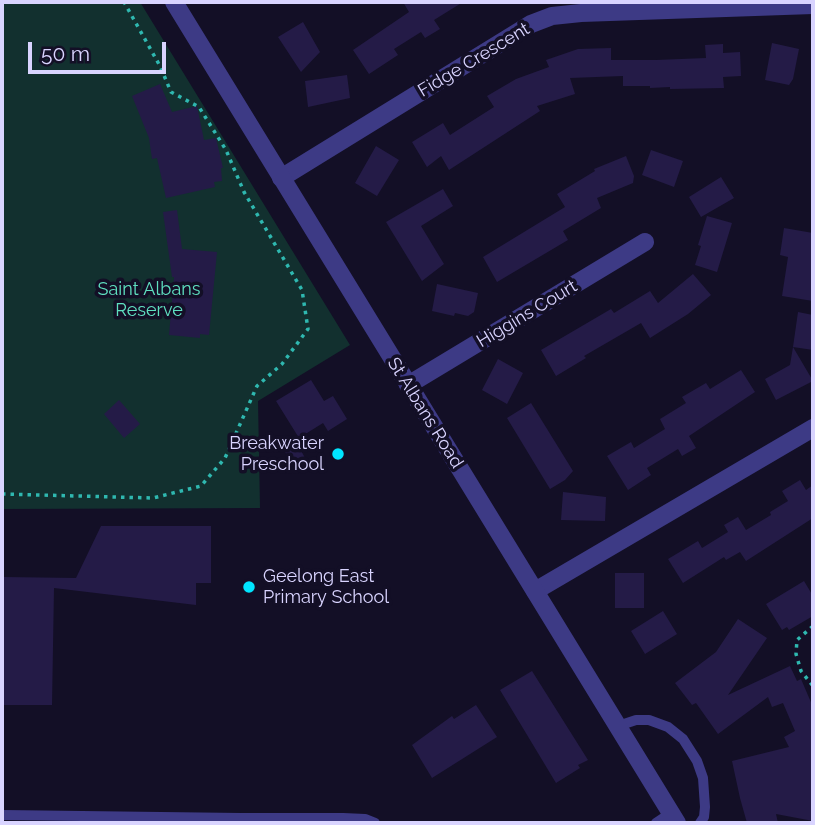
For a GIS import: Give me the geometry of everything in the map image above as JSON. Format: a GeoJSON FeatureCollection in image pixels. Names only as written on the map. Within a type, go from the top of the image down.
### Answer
{"type":"FeatureCollection","features":[{"type":"Feature","properties":{"kind":"street","name":"St Albans Road"},"geometry":{"type":"LineString","coordinates":[[174,2],[618,726],[668,820]]}},
{"type":"Feature","properties":{"kind":"street","name":"Fidge Crescent"},"geometry":{"type":"LineString","coordinates":[[281,178],[531,24],[552,16],[581,12],[813,5]]}},
{"type":"Feature","properties":{"kind":"street","name":"Higgins Court"},"geometry":{"type":"LineString","coordinates":[[408,384],[645,243]]}},
{"type":"Feature","properties":{"kind":"street"},"geometry":{"type":"LineString","coordinates":[[535,591],[813,428]]}},
{"type":"Feature","properties":{"kind":"lane"},"geometry":{"type":"LineString","coordinates":[[618,726],[636,720],[649,720],[668,727],[683,739],[703,778],[705,810],[700,823]]}},
{"type":"Feature","properties":{"kind":"lane"},"geometry":{"type":"LineString","coordinates":[[2,815],[241,821],[343,818],[375,823]]}},
{"type":"Feature","properties":{"kind":"path"},"geometry":{"type":"LineString","coordinates":[[2,494],[153,498],[201,486],[225,458],[257,386],[282,364],[308,329],[302,290],[244,192],[226,150],[199,107],[171,92],[160,66],[124,2]]}},
{"type":"Feature","properties":{"kind":"path"},"geometry":{"type":"LineString","coordinates":[[813,625],[797,640],[796,654],[801,671],[813,686]]}},
{"type":"Feature","properties":{"kind":"green space","name":"Saint Albans Reserve"},"geometry":{"type":"Polygon","coordinates":[[[2,2],[140,2],[350,345],[258,401],[260,508],[2,509],[2,2]]]}},
{"type":"Feature","properties":{"kind":"building"},"geometry":{"type":"Polygon","coordinates":[[[403,2],[463,2],[434,20],[440,29],[425,38],[421,32],[394,49],[398,55],[369,74],[353,50],[409,12],[403,2]]]}},
{"type":"Feature","properties":{"kind":"building"},"geometry":{"type":"Polygon","coordinates":[[[303,22],[320,52],[301,72],[278,37],[303,22]]]}},
{"type":"Feature","properties":{"kind":"building"},"geometry":{"type":"Polygon","coordinates":[[[772,43],[799,49],[793,79],[789,85],[765,80],[772,43]]]}},
{"type":"Feature","properties":{"kind":"building"},"geometry":{"type":"Polygon","coordinates":[[[723,44],[723,53],[740,52],[741,76],[723,77],[724,88],[623,86],[623,76],[570,78],[575,94],[537,106],[540,111],[449,170],[441,156],[427,167],[412,142],[443,123],[450,135],[494,107],[487,96],[516,79],[549,67],[546,60],[578,49],[611,48],[611,60],[656,60],[706,58],[705,45],[723,44]]]}},
{"type":"Feature","properties":{"kind":"building"},"geometry":{"type":"Polygon","coordinates":[[[347,75],[350,98],[308,107],[305,81],[347,75]]]}},
{"type":"Feature","properties":{"kind":"building"},"geometry":{"type":"Polygon","coordinates":[[[160,84],[172,112],[197,106],[204,140],[216,138],[223,168],[222,181],[214,182],[215,187],[166,198],[157,158],[152,159],[149,138],[132,96],[160,84]]]}},
{"type":"Feature","properties":{"kind":"building"},"geometry":{"type":"Polygon","coordinates":[[[376,146],[399,160],[377,196],[355,183],[376,146]]]}},
{"type":"Feature","properties":{"kind":"building"},"geometry":{"type":"Polygon","coordinates":[[[651,150],[683,161],[674,187],[642,175],[651,150]]]}},
{"type":"Feature","properties":{"kind":"building"},"geometry":{"type":"Polygon","coordinates":[[[626,156],[634,176],[633,183],[597,198],[601,208],[563,231],[568,240],[497,282],[483,257],[565,207],[557,194],[595,171],[594,169],[626,156]]]}},
{"type":"Feature","properties":{"kind":"building"},"geometry":{"type":"Polygon","coordinates":[[[721,177],[734,198],[701,217],[689,197],[721,177]]]}},
{"type":"Feature","properties":{"kind":"building"},"geometry":{"type":"Polygon","coordinates":[[[443,189],[453,206],[421,226],[444,264],[422,281],[386,222],[443,189]]]}},
{"type":"Feature","properties":{"kind":"building"},"geometry":{"type":"Polygon","coordinates":[[[177,210],[182,249],[217,252],[209,335],[200,334],[200,338],[169,335],[174,277],[163,212],[177,210]]]}},
{"type":"Feature","properties":{"kind":"building"},"geometry":{"type":"Polygon","coordinates":[[[707,216],[732,223],[717,272],[695,265],[707,216]]]}},
{"type":"Feature","properties":{"kind":"building"},"geometry":{"type":"Polygon","coordinates":[[[784,228],[813,233],[813,301],[782,296],[788,257],[780,255],[784,228]]]}},
{"type":"Feature","properties":{"kind":"building"},"geometry":{"type":"Polygon","coordinates":[[[693,274],[711,295],[688,314],[650,338],[641,323],[584,356],[586,358],[556,376],[541,350],[611,309],[614,313],[650,291],[658,303],[693,274]]]}},
{"type":"Feature","properties":{"kind":"building"},"geometry":{"type":"Polygon","coordinates":[[[437,284],[478,293],[474,312],[468,316],[455,313],[454,316],[432,311],[437,284]]]}},
{"type":"Feature","properties":{"kind":"building"},"geometry":{"type":"Polygon","coordinates":[[[798,312],[813,315],[813,350],[793,347],[798,312]]]}},
{"type":"Feature","properties":{"kind":"building"},"geometry":{"type":"Polygon","coordinates":[[[793,347],[813,381],[776,400],[765,379],[790,365],[793,347]]]}},
{"type":"Feature","properties":{"kind":"building"},"geometry":{"type":"Polygon","coordinates":[[[498,359],[523,373],[507,404],[482,390],[498,359]]]}},
{"type":"Feature","properties":{"kind":"building"},"geometry":{"type":"Polygon","coordinates":[[[741,370],[755,392],[689,436],[696,448],[682,456],[678,449],[647,468],[651,475],[628,490],[607,456],[631,442],[634,448],[665,429],[660,419],[686,403],[682,397],[706,383],[710,389],[741,370]]]}},
{"type":"Feature","properties":{"kind":"building"},"geometry":{"type":"Polygon","coordinates":[[[311,380],[324,401],[333,396],[347,419],[328,431],[323,423],[299,438],[276,401],[311,380]]]}},
{"type":"Feature","properties":{"kind":"building"},"geometry":{"type":"Polygon","coordinates":[[[119,400],[140,424],[124,438],[104,414],[119,400]]]}},
{"type":"Feature","properties":{"kind":"building"},"geometry":{"type":"Polygon","coordinates":[[[531,403],[573,471],[565,480],[550,489],[507,418],[531,403]]]}},
{"type":"Feature","properties":{"kind":"building"},"geometry":{"type":"Polygon","coordinates":[[[298,445],[305,458],[293,466],[285,452],[298,445]]]}},
{"type":"Feature","properties":{"kind":"building"},"geometry":{"type":"Polygon","coordinates":[[[800,480],[806,490],[813,485],[813,518],[746,561],[740,552],[726,560],[724,557],[683,583],[668,559],[698,541],[702,548],[728,532],[724,525],[738,517],[746,530],[788,501],[782,491],[800,480]]]}},
{"type":"Feature","properties":{"kind":"building"},"geometry":{"type":"Polygon","coordinates":[[[563,492],[606,497],[605,521],[561,520],[563,492]]]}},
{"type":"Feature","properties":{"kind":"building"},"geometry":{"type":"Polygon","coordinates":[[[101,526],[211,526],[211,583],[196,583],[196,605],[54,588],[52,705],[3,705],[4,577],[76,578],[101,526]]]}},
{"type":"Feature","properties":{"kind":"building"},"geometry":{"type":"Polygon","coordinates":[[[615,573],[644,573],[644,608],[615,608],[615,573]]]}},
{"type":"Feature","properties":{"kind":"building"},"geometry":{"type":"Polygon","coordinates":[[[804,581],[813,596],[813,616],[789,630],[787,627],[782,630],[766,604],[804,581]]]}},
{"type":"Feature","properties":{"kind":"building"},"geometry":{"type":"Polygon","coordinates":[[[663,611],[677,634],[645,654],[631,631],[663,611]]]}},
{"type":"Feature","properties":{"kind":"building"},"geometry":{"type":"Polygon","coordinates":[[[738,619],[767,638],[728,695],[790,666],[797,681],[801,679],[813,707],[813,821],[776,814],[778,823],[747,823],[740,798],[732,761],[789,747],[784,737],[795,731],[783,703],[772,707],[768,697],[718,734],[696,703],[692,705],[675,683],[716,652],[738,619]]]}},
{"type":"Feature","properties":{"kind":"building"},"geometry":{"type":"Polygon","coordinates":[[[532,671],[588,760],[556,783],[500,690],[532,671]]]}},
{"type":"Feature","properties":{"kind":"building"},"geometry":{"type":"Polygon","coordinates":[[[476,705],[497,737],[432,778],[412,745],[452,716],[454,719],[476,705]]]}},
{"type":"Feature","properties":{"kind":"place","name":"Breakwater Preschool"},"geometry":{"type":"Point","coordinates":[338,454]}},
{"type":"Feature","properties":{"kind":"place","name":"Geelong East Primary School"},"geometry":{"type":"Point","coordinates":[249,587]}}]}
